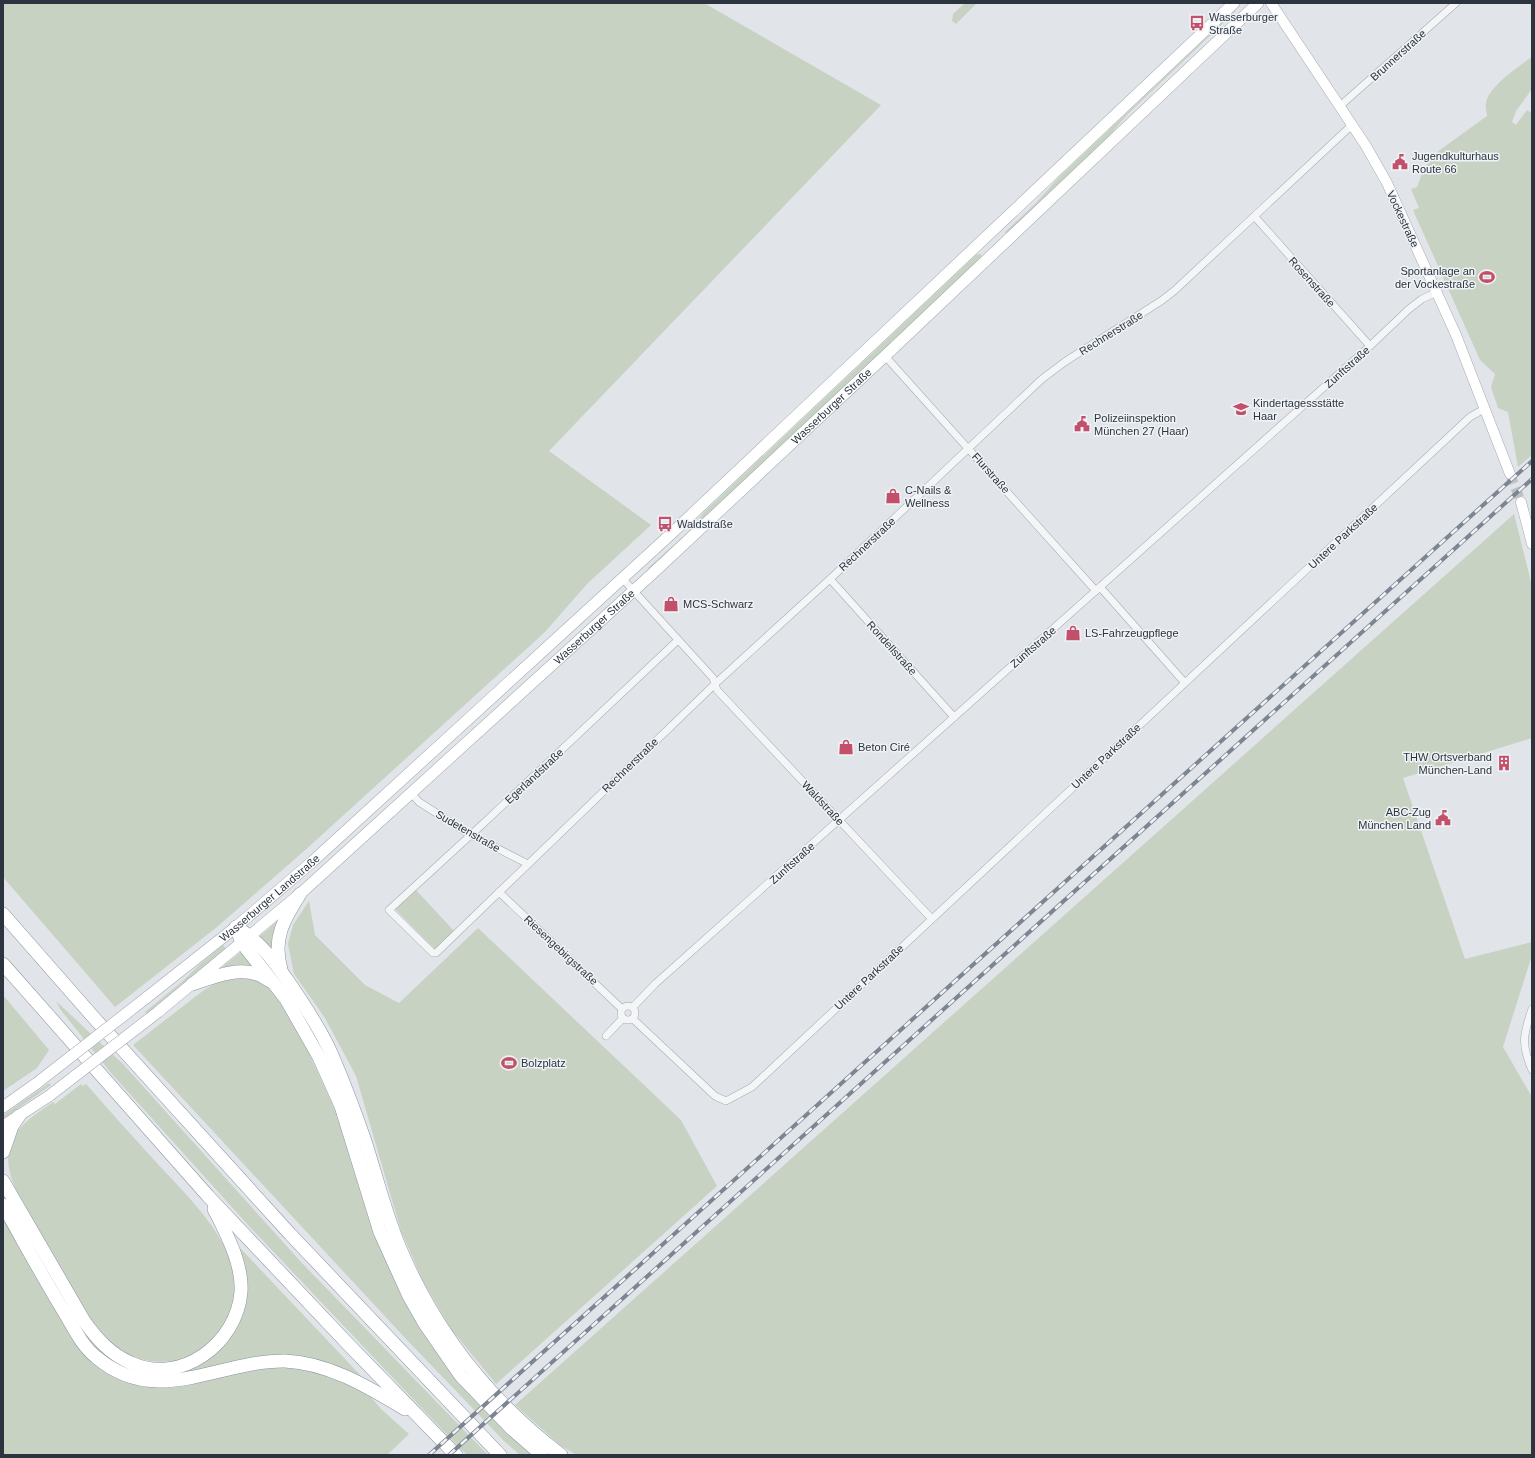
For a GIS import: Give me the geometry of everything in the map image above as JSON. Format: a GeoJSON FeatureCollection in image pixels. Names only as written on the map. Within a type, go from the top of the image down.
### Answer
{"type":"FeatureCollection","features":[{"type":"Feature","properties":{"kind":"highway"},"geometry":{"type":"LineString","coordinates":[[282,972],[278,951],[278,939],[283,923],[300,894]]}},
{"type":"Feature","properties":{"kind":"highway"},"geometry":{"type":"LineString","coordinates":[[3,914],[95,1019],[290,1234],[500,1455]]}},
{"type":"Feature","properties":{"kind":"highway"},"geometry":{"type":"LineString","coordinates":[[236,927],[246,939],[286,999],[319,1057],[341,1106],[380,1232],[409,1296],[425,1324],[461,1376],[511,1428],[542,1455]]}},
{"type":"Feature","properties":{"kind":"highway"},"geometry":{"type":"LineString","coordinates":[[246,939],[261,946],[282,972],[312,1017],[332,1054],[365,1141],[391,1225],[402,1253],[418,1288],[436,1318],[471,1369],[500,1403],[541,1440],[561,1455]]}},
{"type":"Feature","properties":{"kind":"highway"},"geometry":{"type":"LineString","coordinates":[[3,964],[208,1196],[456,1455]]}},
{"type":"Feature","properties":{"kind":"highway"},"geometry":{"type":"LineString","coordinates":[[192,984],[214,977],[247,972],[258,974],[275,984]]}},
{"type":"Feature","properties":{"kind":"highway"},"geometry":{"type":"LineString","coordinates":[[3,1152],[12,1126],[19,1116]]}},
{"type":"Feature","properties":{"kind":"highway"},"geometry":{"type":"LineString","coordinates":[[3,1181],[84,1321],[94,1335],[103,1345],[121,1358],[131,1363],[149,1368],[170,1368],[196,1360],[214,1348],[222,1339],[234,1320],[241,1292],[239,1269],[225,1231],[208,1196]]}},
{"type":"Feature","properties":{"kind":"highway"},"geometry":{"type":"LineString","coordinates":[[3,1205],[54,1296],[86,1347],[95,1356],[117,1371],[141,1380],[171,1381],[259,1363],[285,1361],[313,1365],[339,1373],[420,1418]]}},
{"type":"Feature","properties":{"kind":"main road","name":"Wasserburger Straße"},"geometry":{"type":"LineString","coordinates":[[389,791],[752,458],[1234,3]]}},
{"type":"Feature","properties":{"kind":"main road","name":"Wasserburger Straße"},"geometry":{"type":"LineString","coordinates":[[400,804],[633,591],[885,356],[1258,3]]}},
{"type":"Feature","properties":{"kind":"main road","name":"Vockestraße"},"geometry":{"type":"LineString","coordinates":[[1271,3],[1376,163],[1456,335],[1510,474]]}},
{"type":"Feature","properties":{"kind":"main road"},"geometry":{"type":"LineString","coordinates":[[1520,502],[1532,544]]}},
{"type":"Feature","properties":{"kind":"main road","name":"Wasserburger Landstraße"},"geometry":{"type":"LineString","coordinates":[[3,1107],[38,1083],[236,927],[313,861],[389,791]]}},
{"type":"Feature","properties":{"kind":"main road","name":"Wasserburger Landstraße"},"geometry":{"type":"LineString","coordinates":[[19,1116],[49,1096],[158,1012],[300,894],[400,804]]}},
{"type":"Feature","properties":{"kind":"main road"},"geometry":{"type":"LineString","coordinates":[[3,1126],[19,1116]]}},
{"type":"Feature","properties":{"kind":"street","name":"Brunnerstraße"},"geometry":{"type":"LineString","coordinates":[[1340,106],[1456,3]]}},
{"type":"Feature","properties":{"kind":"street","name":"Rechnerstraße"},"geometry":{"type":"LineString","coordinates":[[436,953],[716,683],[1042,379],[1066,361],[1161,301],[1174,291],[1352,125]]}},
{"type":"Feature","properties":{"kind":"street","name":"Rosenstraße"},"geometry":{"type":"LineString","coordinates":[[1254,217],[1370,346]]}},
{"type":"Feature","properties":{"kind":"street","name":"Zunftstraße"},"geometry":{"type":"LineString","coordinates":[[633,1007],[655,984],[1370,346],[1409,308],[1437,292]]}},
{"type":"Feature","properties":{"kind":"street","name":"Flurstraße"},"geometry":{"type":"LineString","coordinates":[[885,356],[968,449],[1185,683]]}},
{"type":"Feature","properties":{"kind":"street","name":"Untere Parkstraße"},"geometry":{"type":"LineString","coordinates":[[633,1019],[715,1096],[726,1101],[752,1087],[931,918],[1470,417],[1484,409]]}},
{"type":"Feature","properties":{"kind":"street","name":"Waldstraße"},"geometry":{"type":"LineString","coordinates":[[622,578],[713,678],[718,690],[931,918]]}},
{"type":"Feature","properties":{"kind":"street","name":"Rondellstraße"},"geometry":{"type":"LineString","coordinates":[[830,578],[954,717]]}},
{"type":"Feature","properties":{"kind":"street","name":"Egerlandstraße"},"geometry":{"type":"LineString","coordinates":[[436,953],[433,953],[389,910],[678,640]]}},
{"type":"Feature","properties":{"kind":"street","name":"Sudetenstraße"},"geometry":{"type":"LineString","coordinates":[[412,794],[419,802],[471,835],[528,864]]}},
{"type":"Feature","properties":{"kind":"street","name":"Riesengebirgstraße"},"geometry":{"type":"LineString","coordinates":[[499,892],[622,1009]]}},
{"type":"Feature","properties":{"kind":"street"},"geometry":{"type":"LineString","coordinates":[[627,1006],[633,1007],[636,1013],[633,1019],[628,1021],[623,1018],[621,1014],[622,1009],[627,1006]]}},
{"type":"Feature","properties":{"kind":"street"},"geometry":{"type":"LineString","coordinates":[[1532,1009],[1524,1034],[1524,1044],[1525,1054],[1532,1070]]}},
{"type":"Feature","properties":{"kind":"street"},"geometry":{"type":"LineString","coordinates":[[606,1036],[623,1018]]}},
{"type":"Feature","properties":{"kind":"green space"},"geometry":{"type":"Polygon","coordinates":[[[3,3],[704,3],[881,105],[549,451],[651,525],[587,584],[545,632],[303,852],[217,927],[115,1007],[3,877],[3,3]]]}},
{"type":"Feature","properties":{"kind":"green space"},"geometry":{"type":"Polygon","coordinates":[[[965,3],[977,3],[956,24],[952,21],[953,14],[965,3]]]}},
{"type":"Feature","properties":{"kind":"green space"},"geometry":{"type":"Polygon","coordinates":[[[1235,10],[1236,11],[1129,113],[1108,137],[1006,234],[1005,232],[1036,203],[1058,178],[1235,10]]]}},
{"type":"Feature","properties":{"kind":"green space","name":"Sportanlage an der Vockestraße"},"geometry":{"type":"Polygon","coordinates":[[[1532,57],[1532,89],[1516,111],[1512,122],[1516,125],[1527,110],[1532,113],[1532,455],[1518,467],[1508,412],[1498,408],[1491,387],[1495,374],[1480,360],[1413,210],[1419,208],[1411,189],[1417,187],[1423,171],[1433,155],[1487,116],[1486,105],[1492,90],[1512,71],[1532,57]]]}},
{"type":"Feature","properties":{"kind":"green space"},"geometry":{"type":"Polygon","coordinates":[[[980,254],[982,256],[981,259],[650,569],[648,568],[687,533],[704,512],[976,255],[980,254]]]}},
{"type":"Feature","properties":{"kind":"green space"},"geometry":{"type":"Polygon","coordinates":[[[1514,514],[1532,586],[1532,738],[1403,778],[1465,959],[1532,942],[1532,955],[1503,1047],[1532,1097],[1532,1455],[577,1455],[561,1446],[515,1405],[1514,514]]]}},
{"type":"Feature","properties":{"kind":"green space"},"geometry":{"type":"Polygon","coordinates":[[[415,889],[455,932],[436,950],[394,908],[415,889]]]}},
{"type":"Feature","properties":{"kind":"green space"},"geometry":{"type":"Polygon","coordinates":[[[309,901],[315,935],[365,985],[399,1003],[478,928],[681,1120],[717,1186],[496,1384],[451,1329],[423,1281],[401,1231],[356,1076],[325,1018],[294,974],[288,944],[293,925],[309,901]]]}},
{"type":"Feature","properties":{"kind":"green space"},"geometry":{"type":"Polygon","coordinates":[[[281,918],[273,934],[274,953],[260,936],[281,918]]]}},
{"type":"Feature","properties":{"kind":"green space"},"geometry":{"type":"Polygon","coordinates":[[[223,945],[227,950],[147,1014],[145,1012],[184,980],[200,964],[223,945]]]}},
{"type":"Feature","properties":{"kind":"green space"},"geometry":{"type":"Polygon","coordinates":[[[241,952],[251,965],[235,965],[225,968],[223,966],[241,952]]]}},
{"type":"Feature","properties":{"kind":"green space"},"geometry":{"type":"Polygon","coordinates":[[[246,975],[268,986],[298,1029],[340,1121],[428,1340],[473,1398],[500,1426],[534,1455],[520,1455],[504,1441],[407,1340],[133,1045],[204,990],[221,980],[246,975]]]}},
{"type":"Feature","properties":{"kind":"green space"},"geometry":{"type":"Polygon","coordinates":[[[3,995],[49,1050],[37,1068],[3,1091],[3,995]]]}},
{"type":"Feature","properties":{"kind":"green space"},"geometry":{"type":"Polygon","coordinates":[[[56,1001],[123,1064],[301,1262],[488,1455],[467,1455],[413,1399],[248,1225],[111,1073],[60,1009],[56,1001]]]}},
{"type":"Feature","properties":{"kind":"green space"},"geometry":{"type":"Polygon","coordinates":[[[49,1083],[51,1085],[3,1119],[3,1115],[49,1083]]]}},
{"type":"Feature","properties":{"kind":"green space"},"geometry":{"type":"Polygon","coordinates":[[[81,1084],[83,1086],[86,1084],[201,1211],[215,1230],[226,1250],[233,1271],[234,1292],[228,1320],[220,1334],[207,1347],[192,1356],[163,1362],[143,1360],[122,1351],[105,1339],[85,1313],[72,1291],[24,1206],[12,1180],[8,1155],[11,1143],[20,1128],[32,1117],[53,1102],[55,1104],[81,1084]]]}},
{"type":"Feature","properties":{"kind":"green space"},"geometry":{"type":"Polygon","coordinates":[[[3,1215],[59,1312],[122,1379],[285,1366],[323,1373],[366,1391],[381,1409],[409,1434],[387,1455],[3,1455],[3,1215]]]}},
{"type":"Feature","properties":{"kind":"green space"},"geometry":{"type":"Polygon","coordinates":[[[21,1226],[67,1301],[123,1365],[206,1361],[217,1352],[229,1339],[242,1315],[239,1249],[241,1249],[363,1378],[325,1362],[195,1373],[139,1375],[103,1358],[83,1337],[21,1226]]]}},
{"type":"Feature","properties":{"kind":"tunnel"},"geometry":{"type":"LineString","coordinates":[[1510,474],[1521,502]]}},
{"type":"Feature","properties":{"kind":"railway"},"geometry":{"type":"LineString","coordinates":[[429,1455],[1532,461]]}},
{"type":"Feature","properties":{"kind":"railway"},"geometry":{"type":"LineString","coordinates":[[449,1455],[1532,479]]}},
{"type":"Feature","properties":{"kind":"place","name":"Wasserburger Straße"},"geometry":{"type":"Point","coordinates":[1197,23]}},
{"type":"Feature","properties":{"kind":"place","name":"Jugendkulturhaus Route 66"},"geometry":{"type":"Point","coordinates":[1400,162]}},
{"type":"Feature","properties":{"kind":"place","name":"Sportanlage an der Vockestraße"},"geometry":{"type":"Point","coordinates":[1487,277]}},
{"type":"Feature","properties":{"kind":"place","name":"Kindertagessstätte Haar"},"geometry":{"type":"Point","coordinates":[1241,409]}},
{"type":"Feature","properties":{"kind":"place","name":"Polizeiinspektion München 27 (Haar)"},"geometry":{"type":"Point","coordinates":[1082,424]}},
{"type":"Feature","properties":{"kind":"place","name":"C-Nails & Wellness"},"geometry":{"type":"Point","coordinates":[893,496]}},
{"type":"Feature","properties":{"kind":"place","name":"Waldstraße"},"geometry":{"type":"Point","coordinates":[665,524]}},
{"type":"Feature","properties":{"kind":"place","name":"MCS-Schwarz"},"geometry":{"type":"Point","coordinates":[671,604]}},
{"type":"Feature","properties":{"kind":"place","name":"LS-Fahrzeugpflege"},"geometry":{"type":"Point","coordinates":[1073,633]}},
{"type":"Feature","properties":{"kind":"place","name":"Beton Ciré"},"geometry":{"type":"Point","coordinates":[846,747]}},
{"type":"Feature","properties":{"kind":"place","name":"THW Ortsverband München-Land"},"geometry":{"type":"Point","coordinates":[1504,763]}},
{"type":"Feature","properties":{"kind":"place","name":"ABC-Zug München Land"},"geometry":{"type":"Point","coordinates":[1443,818]}},
{"type":"Feature","properties":{"kind":"place","name":"Bolzplatz"},"geometry":{"type":"Point","coordinates":[509,1063]}}]}
